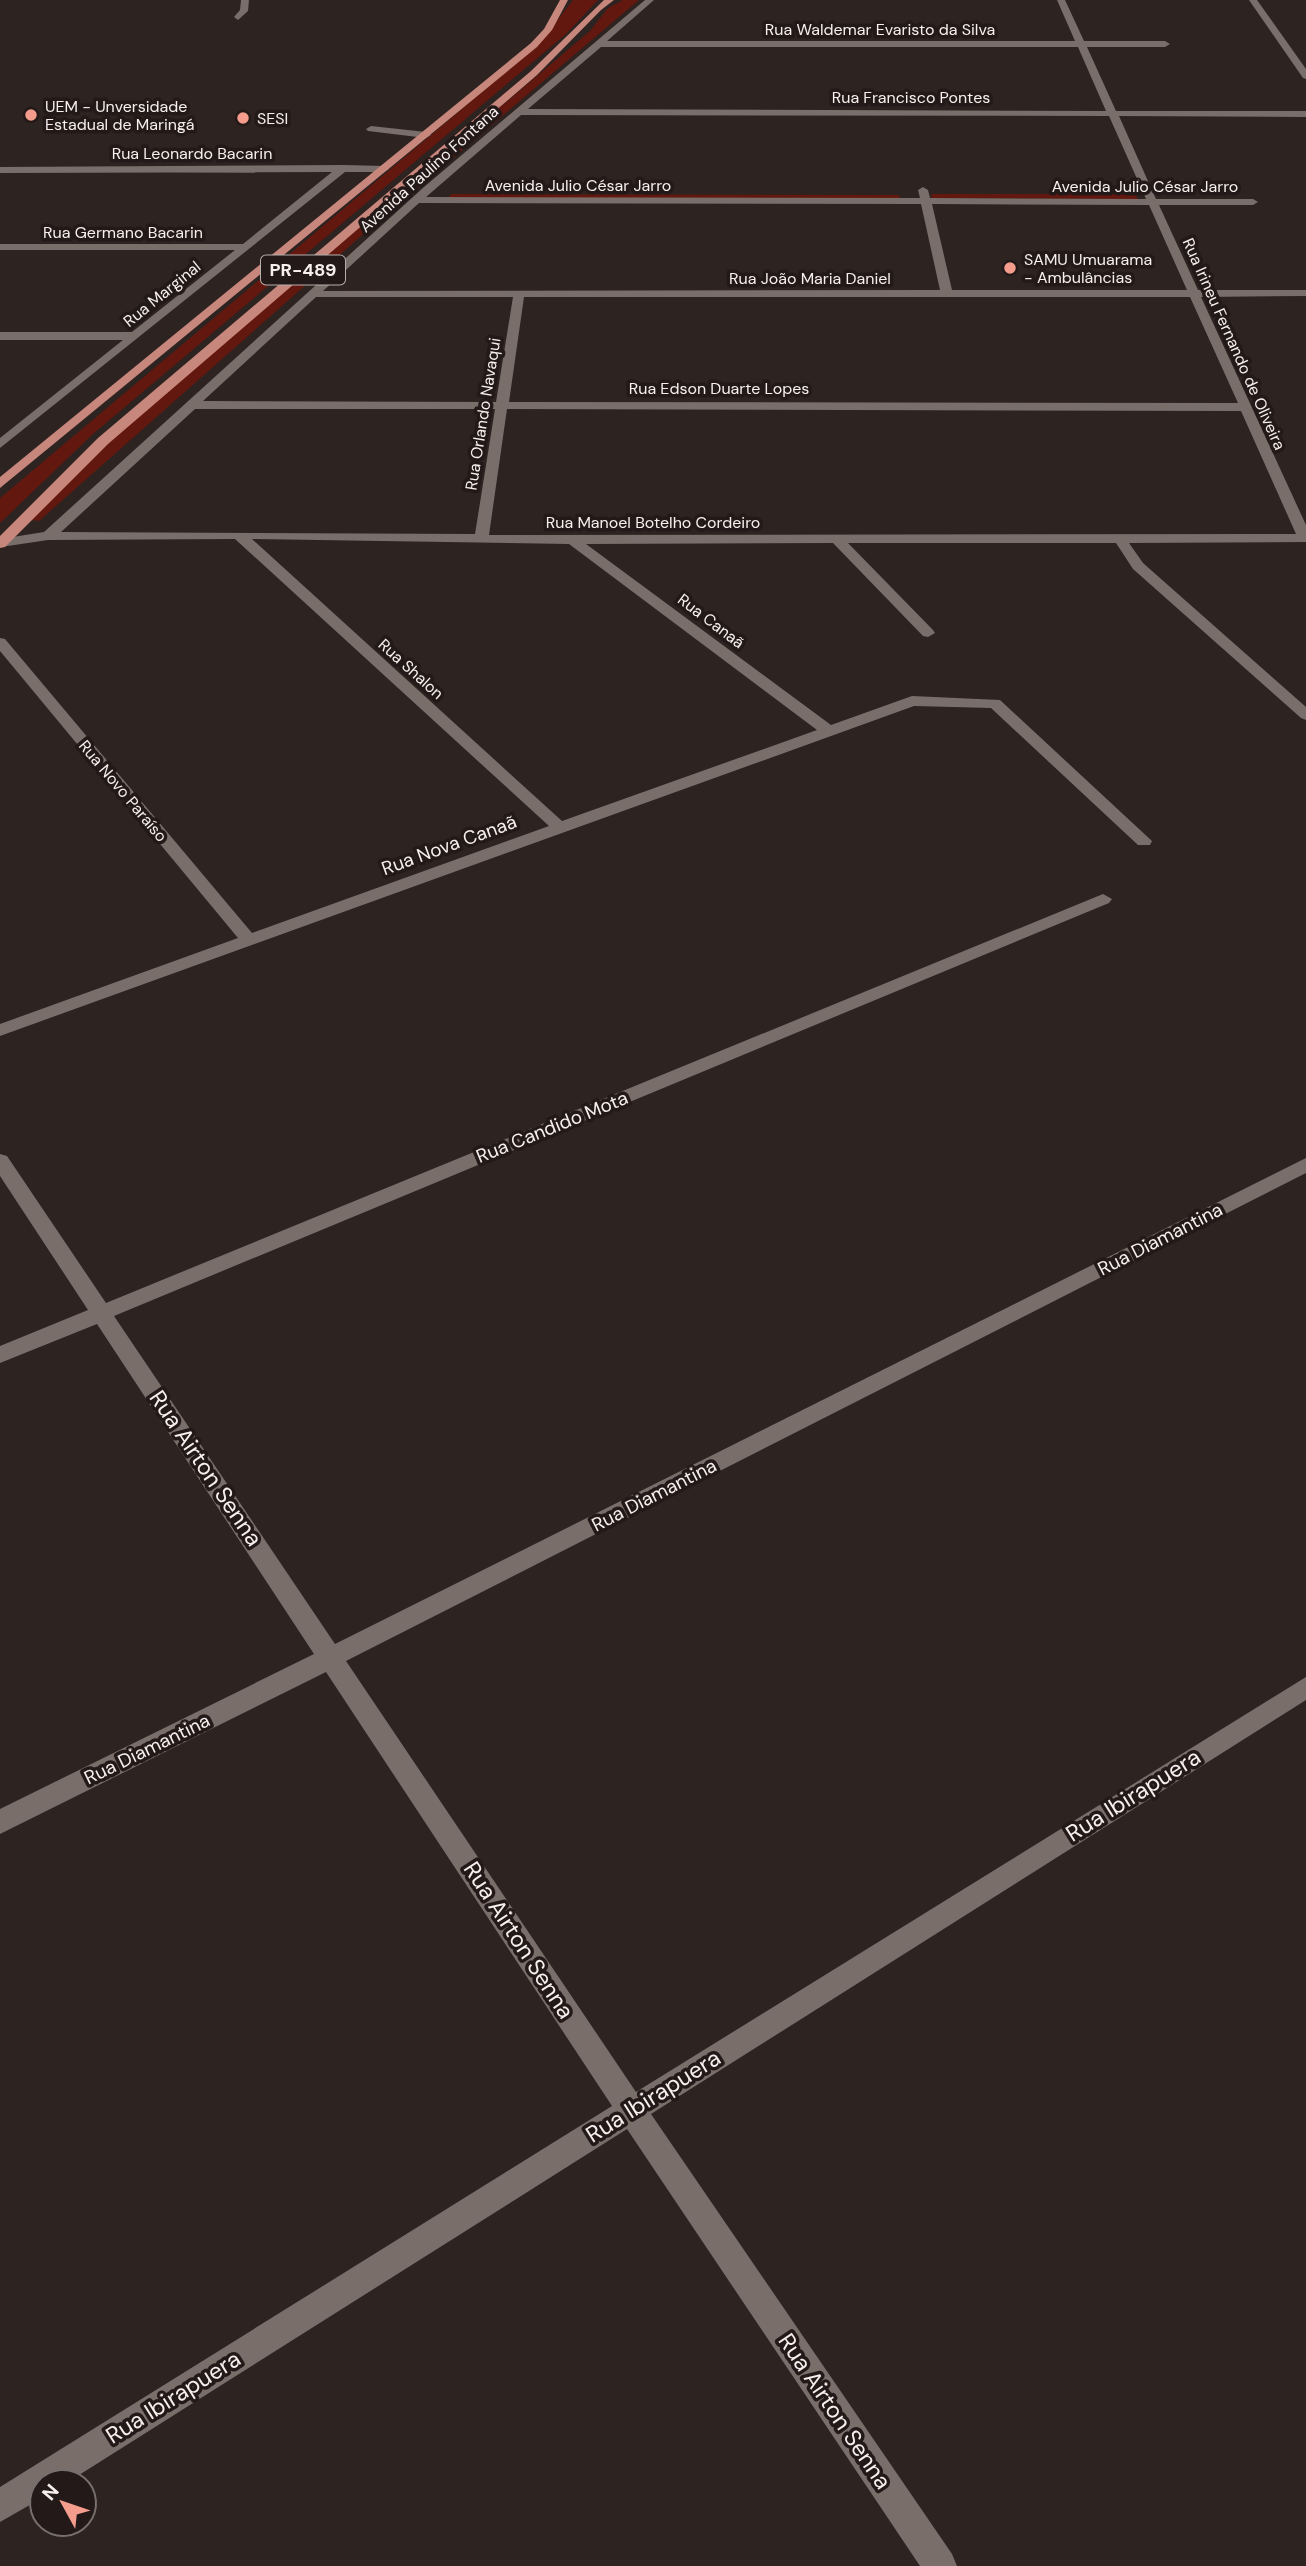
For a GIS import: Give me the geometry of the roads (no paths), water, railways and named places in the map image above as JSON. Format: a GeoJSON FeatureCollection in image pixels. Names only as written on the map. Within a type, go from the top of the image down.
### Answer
{"type":"FeatureCollection","features":[{"type":"Feature","properties":{"kind":"main road","name":"PR-489"},"geometry":{"type":"LineString","coordinates":[[0,484],[534,45],[548,30],[565,0]]}},
{"type":"Feature","properties":{"kind":"main road","name":"PR-489"},"geometry":{"type":"LineString","coordinates":[[0,543],[103,441],[534,73],[610,0]]}},
{"type":"Feature","properties":{"kind":"street"},"geometry":{"type":"LineString","coordinates":[[238,17],[244,11],[245,0]]}},
{"type":"Feature","properties":{"kind":"street","name":"Avenida Paulino Fontana"},"geometry":{"type":"LineString","coordinates":[[48,536],[428,189],[650,0]]}},
{"type":"Feature","properties":{"kind":"street","name":"Rua Irineu Fernando de Oliveira"},"geometry":{"type":"LineString","coordinates":[[1060,0],[1306,538]]}},
{"type":"Feature","properties":{"kind":"street"},"geometry":{"type":"LineString","coordinates":[[1253,0],[1291,46],[1306,76]]}},
{"type":"Feature","properties":{"kind":"street","name":"Rua Waldemar Evaristo da Silva"},"geometry":{"type":"LineString","coordinates":[[596,44],[1165,44]]}},
{"type":"Feature","properties":{"kind":"street","name":"Rua Francisco Pontes"},"geometry":{"type":"LineString","coordinates":[[517,112],[1306,114]]}},
{"type":"Feature","properties":{"kind":"street"},"geometry":{"type":"LineString","coordinates":[[371,129],[426,135]]}},
{"type":"Feature","properties":{"kind":"street","name":"Rua Marginal"},"geometry":{"type":"LineString","coordinates":[[3,440],[344,168]]}},
{"type":"Feature","properties":{"kind":"street","name":"Rua Leonardo Bacarin"},"geometry":{"type":"LineString","coordinates":[[0,170],[384,169]]}},
{"type":"Feature","properties":{"kind":"street","name":"Avenida Julio César Jarro"},"geometry":{"type":"LineString","coordinates":[[428,189],[924,196]]}},
{"type":"Feature","properties":{"kind":"street","name":"Avenida Julio César Jarro"},"geometry":{"type":"LineString","coordinates":[[416,200],[1150,196],[1253,202],[1245,190],[1150,196]]}},
{"type":"Feature","properties":{"kind":"street"},"geometry":{"type":"LineString","coordinates":[[924,196],[947,294]]}},
{"type":"Feature","properties":{"kind":"street","name":"Rua Germano Bacarin"},"geometry":{"type":"LineString","coordinates":[[0,247],[246,247]]}},
{"type":"Feature","properties":{"kind":"street","name":"Rua João Maria Daniel"},"geometry":{"type":"LineString","coordinates":[[314,294],[1306,293]]}},
{"type":"Feature","properties":{"kind":"street","name":"Rua Orlando Navaqui"},"geometry":{"type":"LineString","coordinates":[[481,539],[519,295]]}},
{"type":"Feature","properties":{"kind":"street"},"geometry":{"type":"LineString","coordinates":[[0,337],[134,336]]}},
{"type":"Feature","properties":{"kind":"street","name":"Rua Edson Duarte Lopes"},"geometry":{"type":"LineString","coordinates":[[192,405],[1245,407]]}},
{"type":"Feature","properties":{"kind":"street","name":"Rua Manoel Botelho Cordeiro"},"geometry":{"type":"LineString","coordinates":[[0,543],[48,536],[239,535],[572,540],[1306,538]]}},
{"type":"Feature","properties":{"kind":"street","name":"Rua Shalon"},"geometry":{"type":"LineString","coordinates":[[239,535],[561,828]]}},
{"type":"Feature","properties":{"kind":"street"},"geometry":{"type":"LineString","coordinates":[[1120,539],[1138,566],[1306,715]]}},
{"type":"Feature","properties":{"kind":"street","name":"Rua Canaã"},"geometry":{"type":"LineString","coordinates":[[572,540],[829,731]]}},
{"type":"Feature","properties":{"kind":"street"},"geometry":{"type":"LineString","coordinates":[[837,540],[928,633]]}},
{"type":"Feature","properties":{"kind":"street","name":"Rua Novo Paraíso"},"geometry":{"type":"LineString","coordinates":[[0,642],[248,939]]}},
{"type":"Feature","properties":{"kind":"street","name":"Rua Nova Canaã"},"geometry":{"type":"LineString","coordinates":[[0,1030],[912,701],[995,703],[1144,841]]}},
{"type":"Feature","properties":{"kind":"street","name":"Rua Candido Mota"},"geometry":{"type":"LineString","coordinates":[[0,1354],[1103,899]]}},
{"type":"Feature","properties":{"kind":"street","name":"Rua Airton Senna"},"geometry":{"type":"LineString","coordinates":[[0,1161],[631,2110],[940,2566]]}},
{"type":"Feature","properties":{"kind":"street","name":"Rua Diamantina"},"geometry":{"type":"LineString","coordinates":[[0,1822],[1306,1165]]}},
{"type":"Feature","properties":{"kind":"street","name":"Rua Ibirapuera"},"geometry":{"type":"LineString","coordinates":[[0,2506],[1306,1687]]}},
{"type":"Feature","properties":{"kind":"place","name":"UEM - Unversidade Estadual de Maringá"},"geometry":{"type":"Point","coordinates":[31,115]}},
{"type":"Feature","properties":{"kind":"place","name":"SESI"},"geometry":{"type":"Point","coordinates":[243,118]}},
{"type":"Feature","properties":{"kind":"place","name":"SAMU Umuarama - Ambulâncias"},"geometry":{"type":"Point","coordinates":[1010,268]}}]}
